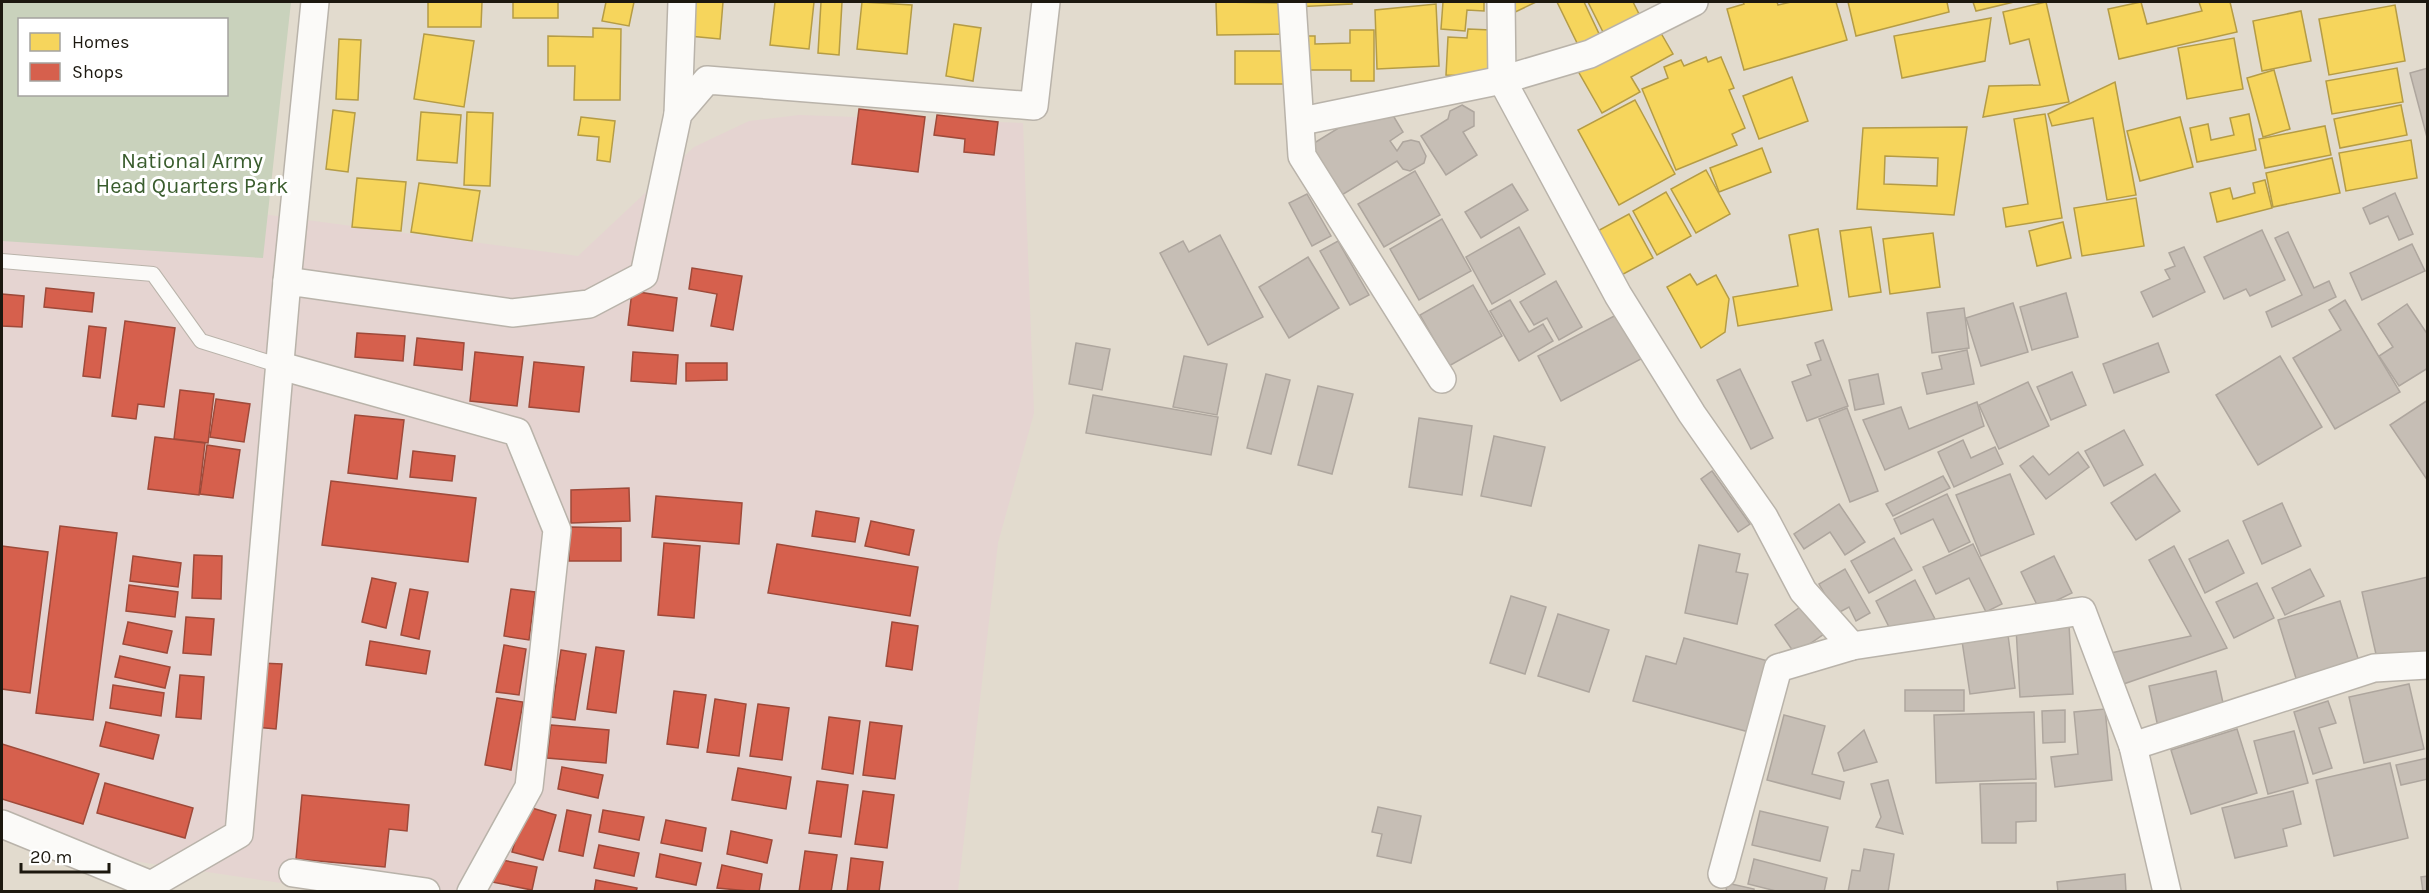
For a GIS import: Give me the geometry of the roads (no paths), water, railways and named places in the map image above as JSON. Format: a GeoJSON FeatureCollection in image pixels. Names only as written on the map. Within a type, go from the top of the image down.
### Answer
{"type":"FeatureCollection","features":[{"type":"Feature","properties":{"kind":"street"},"geometry":{"type":"LineString","coordinates":[[2,824],[151,885],[239,834],[287,280],[315,2]]}},
{"type":"Feature","properties":{"kind":"street"},"geometry":{"type":"LineString","coordinates":[[287,280],[512,313],[589,304],[644,275],[678,114],[682,2]]}},
{"type":"Feature","properties":{"kind":"street"},"geometry":{"type":"LineString","coordinates":[[678,114],[707,80],[1034,106],[1046,2]]}},
{"type":"Feature","properties":{"kind":"street"},"geometry":{"type":"LineString","coordinates":[[1292,2],[1302,121],[1302,156],[1442,379]]}},
{"type":"Feature","properties":{"kind":"street"},"geometry":{"type":"LineString","coordinates":[[1501,2],[1502,80],[1618,295],[1692,414],[1764,518],[1803,591],[1852,646]]}},
{"type":"Feature","properties":{"kind":"street"},"geometry":{"type":"LineString","coordinates":[[1302,121],[1502,80],[1590,54],[1694,2]]}},
{"type":"Feature","properties":{"kind":"street"},"geometry":{"type":"LineString","coordinates":[[281,366],[517,432],[556,530],[529,786],[471,891]]}},
{"type":"Feature","properties":{"kind":"street"},"geometry":{"type":"LineString","coordinates":[[1722,874],[1778,668],[1852,646],[2082,611],[2133,746],[2167,891]]}},
{"type":"Feature","properties":{"kind":"street"},"geometry":{"type":"LineString","coordinates":[[2133,746],[2374,669],[2427,665]]}},
{"type":"Feature","properties":{"kind":"street"},"geometry":{"type":"LineString","coordinates":[[293,873],[426,891]]}},
{"type":"Feature","properties":{"kind":"lane"},"geometry":{"type":"LineString","coordinates":[[2,261],[153,274],[201,341],[281,366]]}},
{"type":"Feature","properties":{"kind":"park label","name":"National Army Head Quarters Park"},"geometry":{"type":"Point","coordinates":[192,174]}}]}
